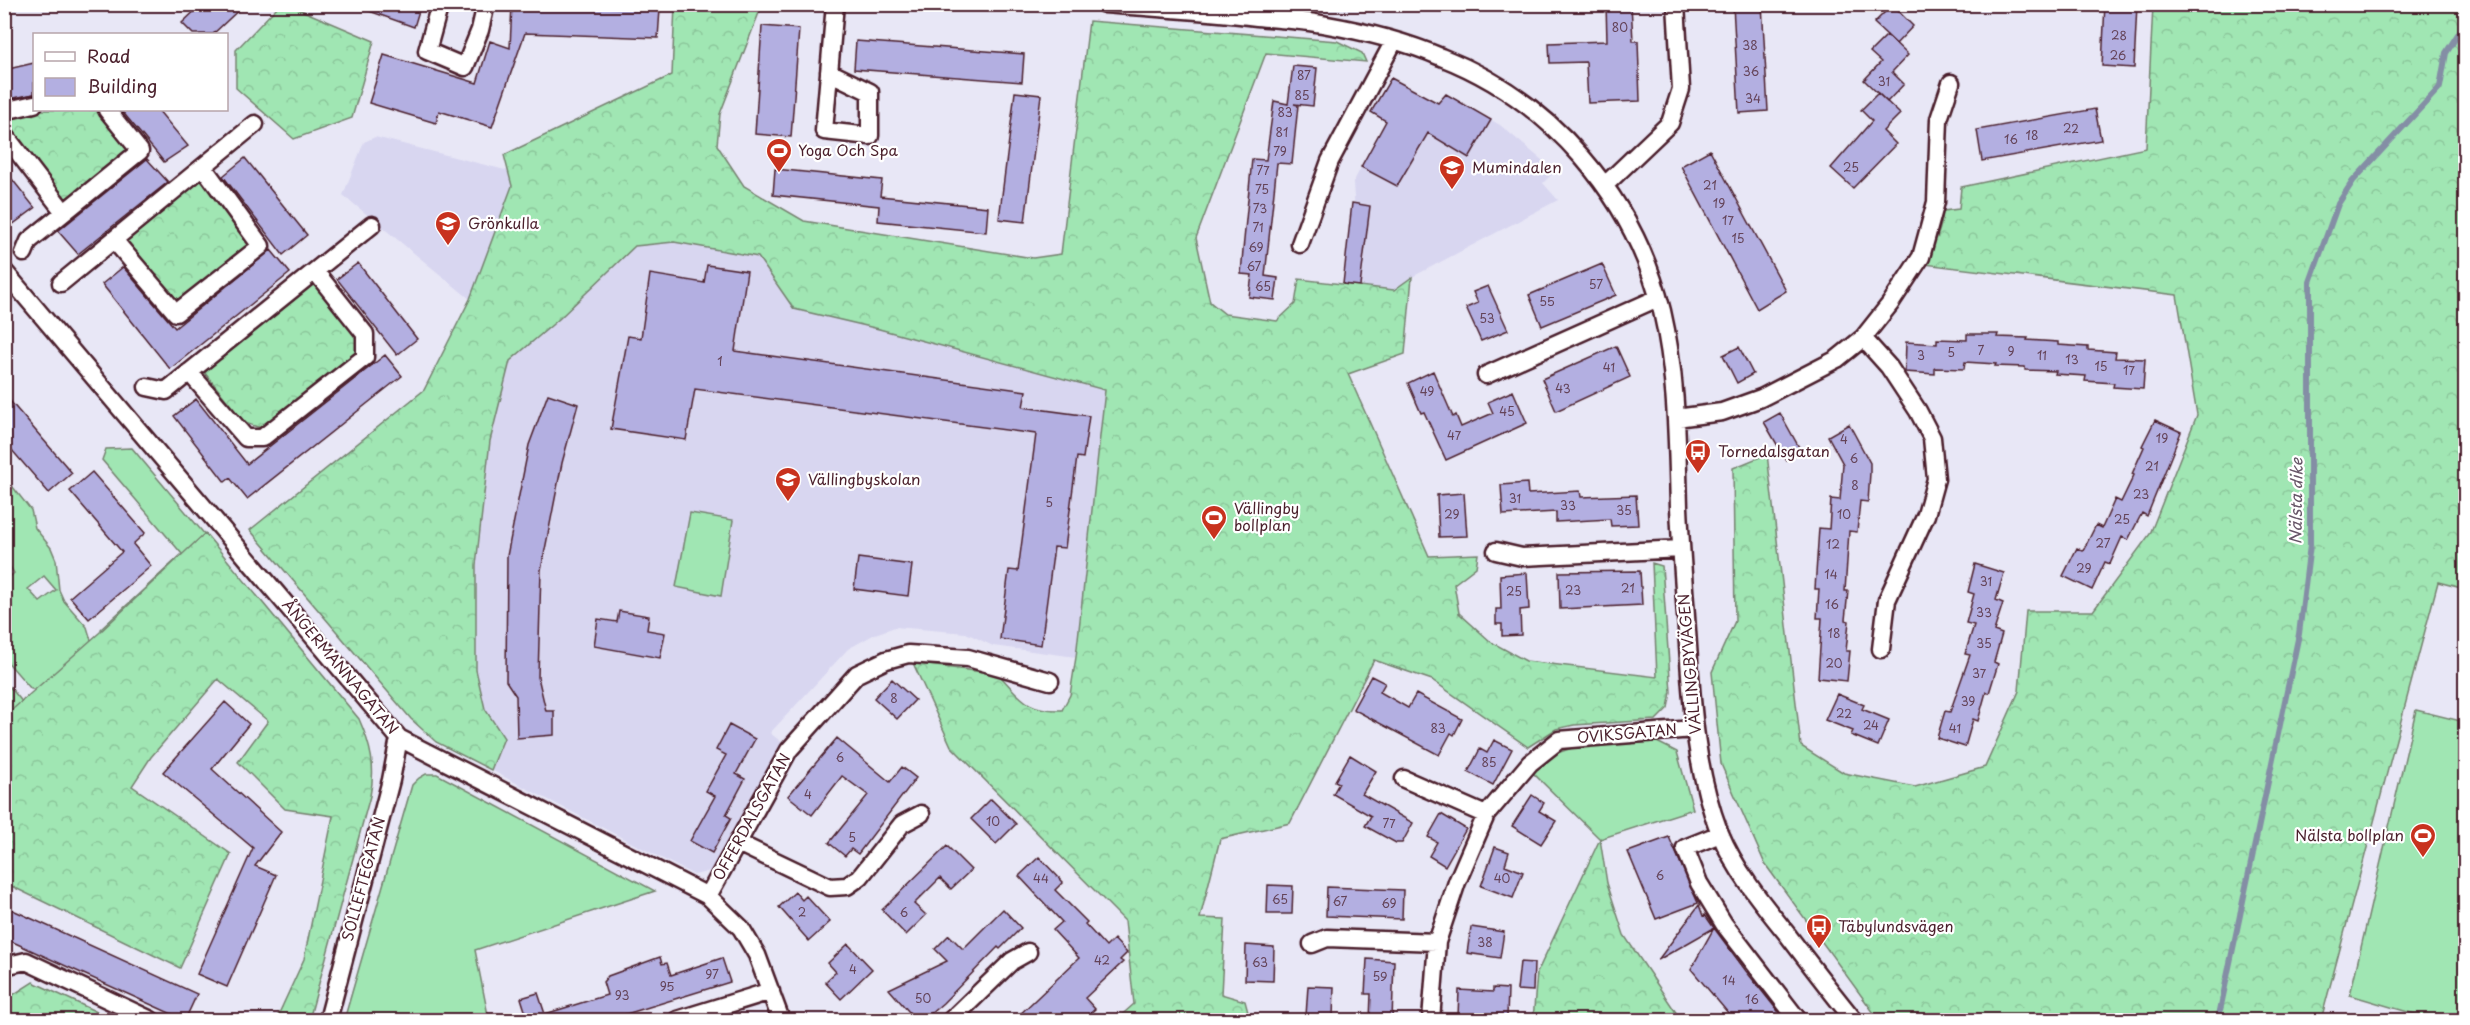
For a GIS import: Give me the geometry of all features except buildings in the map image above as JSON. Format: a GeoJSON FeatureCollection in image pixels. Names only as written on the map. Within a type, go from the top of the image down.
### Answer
{"type":"FeatureCollection","features":[{"type":"Feature","properties":{"kind":"street"},"geometry":{"type":"LineString","coordinates":[[440,4],[427,51],[465,67],[480,30],[486,4]]}},
{"type":"Feature","properties":{"kind":"street"},"geometry":{"type":"LineString","coordinates":[[829,72],[835,4]]}},
{"type":"Feature","properties":{"kind":"street","name":"VÄLLINGBYVÄGEN"},"geometry":{"type":"LineString","coordinates":[[1104,4],[1193,10],[1319,23],[1394,41],[1443,57],[1503,87],[1570,141],[1605,185],[1627,220],[1646,259],[1658,298],[1669,348],[1676,418],[1681,549],[1693,729],[1710,803],[1720,834],[1746,883],[1854,1020]]}},
{"type":"Feature","properties":{"kind":"street"},"geometry":{"type":"LineString","coordinates":[[1605,185],[1670,123],[1681,89],[1676,4]]}},
{"type":"Feature","properties":{"kind":"street"},"geometry":{"type":"LineString","coordinates":[[1300,244],[1330,161],[1394,41]]}},
{"type":"Feature","properties":{"kind":"street"},"geometry":{"type":"LineString","coordinates":[[1676,418],[1722,412],[1761,398],[1837,359],[1863,338],[1890,304],[1921,257],[1936,202],[1939,119],[1951,83]]}},
{"type":"Feature","properties":{"kind":"street"},"geometry":{"type":"LineString","coordinates":[[4,111],[33,104]]}},
{"type":"Feature","properties":{"kind":"street"},"geometry":{"type":"LineString","coordinates":[[24,253],[29,241],[140,150],[108,111]]}},
{"type":"Feature","properties":{"kind":"street"},"geometry":{"type":"LineString","coordinates":[[61,283],[255,124]]}},
{"type":"Feature","properties":{"kind":"street"},"geometry":{"type":"LineString","coordinates":[[4,134],[64,212]]}},
{"type":"Feature","properties":{"kind":"street"},"geometry":{"type":"LineString","coordinates":[[114,240],[176,313],[261,246],[204,168]]}},
{"type":"Feature","properties":{"kind":"street"},"geometry":{"type":"LineString","coordinates":[[147,387],[166,391],[372,225]]}},
{"type":"Feature","properties":{"kind":"street","name":"ÅNGERMANNAGATAN"},"geometry":{"type":"LineString","coordinates":[[4,271],[399,738],[708,896],[741,928],[758,955],[781,1020]]}},
{"type":"Feature","properties":{"kind":"street"},"geometry":{"type":"LineString","coordinates":[[189,372],[246,438],[262,438],[365,357],[365,334],[315,271]]}},
{"type":"Feature","properties":{"kind":"street"},"geometry":{"type":"LineString","coordinates":[[1486,375],[1658,298]]}},
{"type":"Feature","properties":{"kind":"street"},"geometry":{"type":"LineString","coordinates":[[1863,338],[1889,367],[1923,420],[1932,438],[1936,479],[1926,515],[1887,600],[1881,649]]}},
{"type":"Feature","properties":{"kind":"street"},"geometry":{"type":"LineString","coordinates":[[1496,551],[1522,558],[1681,549]]}},
{"type":"Feature","properties":{"kind":"street","name":"OFFERDALSGATAN"},"geometry":{"type":"LineString","coordinates":[[708,896],[789,750],[857,674],[886,660],[908,654],[926,654],[968,658],[1050,681]]}},
{"type":"Feature","properties":{"kind":"street","name":"OVIKSGATAN"},"geometry":{"type":"LineString","coordinates":[[1431,1020],[1437,942],[1457,882],[1486,815],[1530,763],[1559,740],[1693,729]]}},
{"type":"Feature","properties":{"kind":"street","name":"SOLLEFTEGATAN"},"geometry":{"type":"LineString","coordinates":[[327,1020],[393,772],[399,738]]}},
{"type":"Feature","properties":{"kind":"street"},"geometry":{"type":"LineString","coordinates":[[1404,779],[1486,815]]}},
{"type":"Feature","properties":{"kind":"street"},"geometry":{"type":"LineString","coordinates":[[738,843],[830,886],[847,885],[860,877],[902,825],[921,814]]}},
{"type":"Feature","properties":{"kind":"street"},"geometry":{"type":"LineString","coordinates":[[1720,834],[1685,849],[1699,883],[1724,924],[1798,1020]]}},
{"type":"Feature","properties":{"kind":"street"},"geometry":{"type":"LineString","coordinates":[[1312,944],[1327,938],[1437,942]]}},
{"type":"Feature","properties":{"kind":"street"},"geometry":{"type":"LineString","coordinates":[[951,1020],[1012,960],[1028,952]]}},
{"type":"Feature","properties":{"kind":"street"},"geometry":{"type":"LineString","coordinates":[[4,966],[26,962],[151,1020]]}},
{"type":"Feature","properties":{"kind":"street"},"geometry":{"type":"LineString","coordinates":[[677,1020],[771,991]]}},
{"type":"Feature","properties":{"kind":"shaded area","name":"Mumindalen"},"geometry":{"type":"Polygon","coordinates":[[[1391,78],[1438,103],[1446,94],[1500,125],[1555,171],[1543,183],[1558,200],[1412,277],[1394,290],[1360,286],[1353,183],[1385,121],[1391,78]]]}},
{"type":"Feature","properties":{"kind":"shaded area","name":"Grönkulla"},"geometry":{"type":"Polygon","coordinates":[[[375,137],[509,171],[512,186],[470,299],[343,195],[364,142],[375,137]]]}},
{"type":"Feature","properties":{"kind":"shaded area","name":"Vällingbyskolan"},"geometry":{"type":"Polygon","coordinates":[[[674,242],[758,257],[794,309],[879,329],[1106,390],[1076,657],[993,646],[966,633],[895,627],[875,634],[848,649],[770,733],[784,744],[714,870],[694,875],[491,770],[504,738],[485,709],[476,670],[476,565],[490,441],[510,361],[559,319],[635,246],[674,242]]]}},
{"type":"Feature","properties":{"kind":"green space"},"geometry":{"type":"Polygon","coordinates":[[[280,4],[289,5],[374,41],[352,118],[294,139],[236,88],[236,50],[280,4]]]}},
{"type":"Feature","properties":{"kind":"green space"},"geometry":{"type":"Polygon","coordinates":[[[675,5],[762,5],[720,114],[717,145],[744,186],[804,221],[1033,258],[1061,254],[1089,21],[1337,41],[1362,53],[1366,62],[1266,53],[1196,238],[1210,302],[1225,314],[1277,321],[1295,304],[1299,279],[1394,290],[1412,277],[1405,354],[1348,374],[1429,556],[1478,554],[1476,567],[1454,584],[1459,613],[1491,642],[1526,661],[1657,677],[1652,563],[1662,566],[1671,692],[1668,708],[1656,720],[1574,725],[1556,729],[1528,747],[1432,680],[1374,660],[1290,823],[1220,839],[1200,918],[1225,919],[1221,994],[1245,1001],[1250,1020],[1116,1020],[1134,1004],[1125,921],[951,746],[913,663],[998,674],[1019,696],[1032,705],[1050,710],[1062,710],[1070,695],[1076,657],[1105,390],[879,329],[794,309],[758,257],[674,242],[635,246],[559,319],[510,361],[490,441],[476,565],[476,670],[485,709],[504,738],[491,770],[436,742],[411,719],[250,530],[424,390],[470,299],[512,186],[504,155],[672,75],[675,5]]]}},
{"type":"Feature","properties":{"kind":"green space"},"geometry":{"type":"Polygon","coordinates":[[[2153,5],[2465,5],[2465,589],[2438,582],[2321,1020],[1879,1020],[1765,864],[1721,764],[1712,672],[1735,621],[1733,468],[1767,454],[1801,746],[1844,773],[1915,787],[1985,767],[2019,691],[2026,611],[2093,611],[2150,534],[2197,415],[2177,295],[1924,264],[1939,232],[1943,211],[1959,209],[1961,187],[2146,148],[2153,5]]]}},
{"type":"Feature","properties":{"kind":"green space"},"geometry":{"type":"Polygon","coordinates":[[[38,111],[101,111],[133,150],[65,204],[5,125],[5,119],[38,111]]]}},
{"type":"Feature","properties":{"kind":"green space"},"geometry":{"type":"Polygon","coordinates":[[[203,176],[252,244],[176,307],[123,241],[203,176]]]}},
{"type":"Feature","properties":{"kind":"green space"},"geometry":{"type":"Polygon","coordinates":[[[318,281],[358,333],[359,354],[264,429],[245,423],[204,372],[318,281]]]}},
{"type":"Feature","properties":{"kind":"green space"},"geometry":{"type":"Polygon","coordinates":[[[132,448],[259,599],[102,646],[101,629],[182,554],[102,460],[106,449],[132,448]]]}},
{"type":"Feature","properties":{"kind":"green space"},"geometry":{"type":"Polygon","coordinates":[[[5,477],[31,510],[35,528],[51,548],[56,560],[59,590],[64,601],[87,627],[94,650],[38,689],[31,689],[5,659],[5,581],[14,573],[5,559],[5,477]],[[44,576],[28,589],[40,602],[56,590],[44,576]]]}},
{"type":"Feature","properties":{"kind":"green space"},"geometry":{"type":"Polygon","coordinates":[[[690,513],[733,520],[721,596],[676,587],[690,513]]]}},
{"type":"Feature","properties":{"kind":"green space"},"geometry":{"type":"Polygon","coordinates":[[[205,533],[359,719],[367,738],[372,766],[370,796],[309,1020],[276,1020],[304,959],[333,816],[285,809],[238,762],[268,721],[218,679],[151,757],[132,786],[231,854],[180,968],[5,883],[5,716],[99,633],[205,533]]]}},
{"type":"Feature","properties":{"kind":"green space"},"geometry":{"type":"Polygon","coordinates":[[[10,687],[24,704],[4,722],[4,701],[7,698],[5,693],[10,687]]]}},
{"type":"Feature","properties":{"kind":"green space","name":"Nälsta bollplan"},"geometry":{"type":"Polygon","coordinates":[[[2416,710],[2465,722],[2465,1020],[2435,1020],[2350,995],[2416,710]]]}},
{"type":"Feature","properties":{"kind":"green space"},"geometry":{"type":"Polygon","coordinates":[[[1657,742],[1677,752],[1693,809],[1600,839],[1532,772],[1557,753],[1578,746],[1657,742]]]}},
{"type":"Feature","properties":{"kind":"green space"},"geometry":{"type":"Polygon","coordinates":[[[426,774],[437,774],[655,891],[475,950],[489,1020],[344,1020],[412,785],[426,774]]]}},
{"type":"Feature","properties":{"kind":"green space"},"geometry":{"type":"Polygon","coordinates":[[[1600,839],[1607,883],[1624,935],[1677,1014],[1676,1020],[1533,1020],[1537,973],[1600,839]]]}},
{"type":"Feature","properties":{"kind":"green space"},"geometry":{"type":"Polygon","coordinates":[[[33,982],[114,1020],[5,1020],[5,1000],[33,982]]]}},
{"type":"Feature","properties":{"kind":"waterway","name":"Nälsta dike"},"geometry":{"type":"LineString","coordinates":[[2218,1020],[2299,634],[2310,545],[2310,282],[2338,204],[2353,181],[2440,87],[2446,53],[2466,22]]}},
{"type":"Feature","properties":{"kind":"place","name":"Yoga Och Spa"},"geometry":{"type":"Point","coordinates":[779,174]}},
{"type":"Feature","properties":{"kind":"place","name":"Mumindalen"},"geometry":{"type":"Point","coordinates":[1452,191]}},
{"type":"Feature","properties":{"kind":"place","name":"Grönkulla"},"geometry":{"type":"Point","coordinates":[448,247]}},
{"type":"Feature","properties":{"kind":"place","name":"Tornedalsgatan"},"geometry":{"type":"Point","coordinates":[1698,475]}},
{"type":"Feature","properties":{"kind":"place","name":"Vällingbyskolan"},"geometry":{"type":"Point","coordinates":[788,503]}},
{"type":"Feature","properties":{"kind":"place","name":"Vällingby bollplan"},"geometry":{"type":"Point","coordinates":[1214,541]}},
{"type":"Feature","properties":{"kind":"place","name":"Nälsta bollplan"},"geometry":{"type":"Point","coordinates":[2423,859]}},
{"type":"Feature","properties":{"kind":"place","name":"Täbylundsvägen"},"geometry":{"type":"Point","coordinates":[1819,950]}}]}
